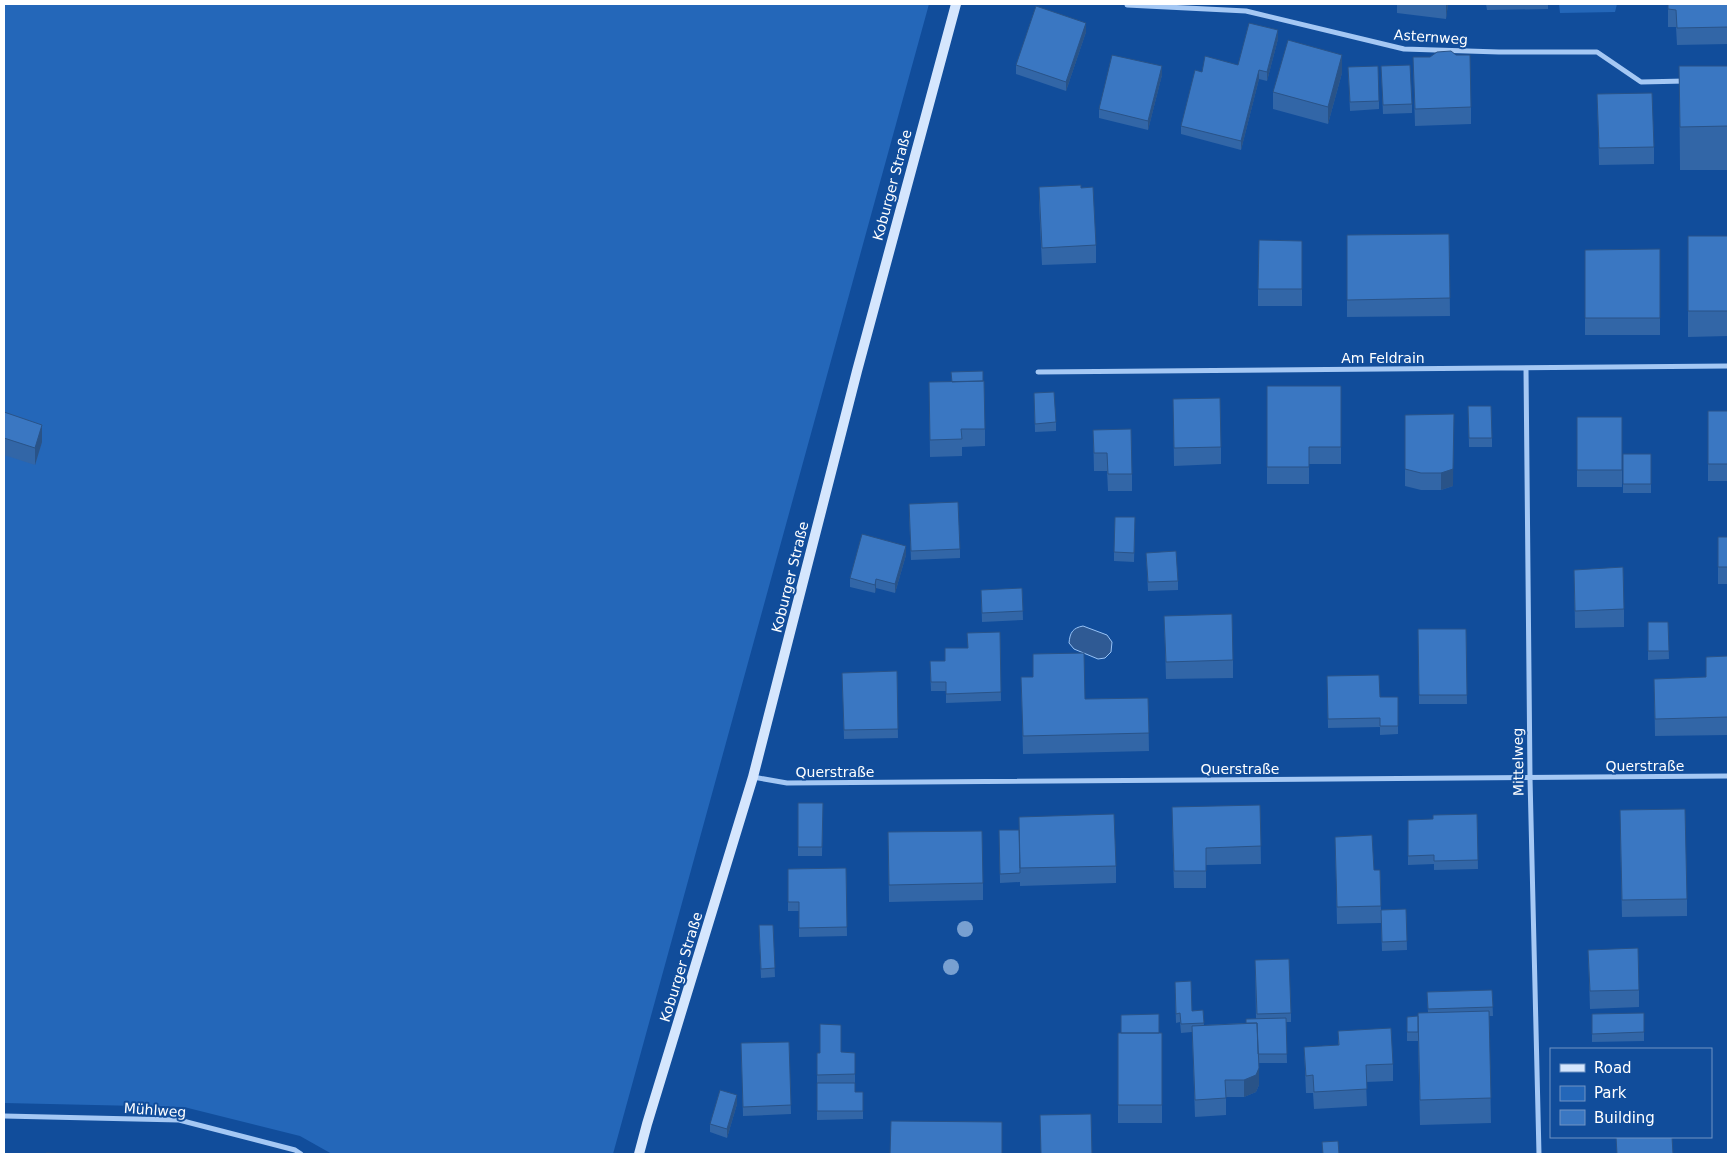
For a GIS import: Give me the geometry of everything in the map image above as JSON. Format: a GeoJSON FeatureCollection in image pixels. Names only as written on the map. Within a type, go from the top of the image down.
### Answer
{"type":"FeatureCollection","features":[{"type":"Feature","properties":{"kind":"main road","name":"Koburger Straße"},"geometry":{"type":"LineString","coordinates":[[639,1154],[753,777],[857,371],[956,4]]}},
{"type":"Feature","properties":{"kind":"street","name":"Asternweg"},"geometry":{"type":"LineString","coordinates":[[1127,5],[1246,11],[1404,49],[1499,52],[1597,52],[1641,82],[1690,81]]}},
{"type":"Feature","properties":{"kind":"street","name":"Am Feldrain"},"geometry":{"type":"LineString","coordinates":[[1038,372],[1728,366]]}},
{"type":"Feature","properties":{"kind":"street","name":"Mittelweg"},"geometry":{"type":"LineString","coordinates":[[1526,369],[1530,778],[1539,1154]]}},
{"type":"Feature","properties":{"kind":"street","name":"Querstraße"},"geometry":{"type":"LineString","coordinates":[[753,777],[786,783],[1728,776]]}},
{"type":"Feature","properties":{"kind":"street","name":"Mühlweg"},"geometry":{"type":"LineString","coordinates":[[4,1116],[179,1120],[294,1150],[301,1154]]}},
{"type":"Feature","properties":{"kind":"green space"},"geometry":{"type":"Polygon","coordinates":[[[4,4],[929,4],[613,1154],[332,1154],[300,1136],[184,1107],[4,1103],[4,4]]]}},
{"type":"Feature","properties":{"kind":"green space"},"geometry":{"type":"Polygon","coordinates":[[[1559,4],[1617,4],[1615,12],[1560,13],[1559,4]]]}},
{"type":"Feature","properties":{"kind":"shaded area"},"geometry":{"type":"Polygon","coordinates":[[[1083,626],[1107,635],[1112,642],[1111,652],[1105,658],[1098,659],[1074,649],[1069,643],[1073,631],[1083,626]]]}},
{"type":"Feature","properties":{"kind":"building"},"geometry":{"type":"Polygon","coordinates":[[[1668,4],[1728,4],[1728,27],[1677,28],[1676,10],[1668,9],[1668,4]]]}},
{"type":"Feature","properties":{"kind":"building"},"geometry":{"type":"Polygon","coordinates":[[[1036,6],[1086,23],[1066,82],[1016,65],[1036,6]]]}},
{"type":"Feature","properties":{"kind":"building"},"geometry":{"type":"Polygon","coordinates":[[[1249,23],[1278,30],[1267,72],[1259,70],[1241,141],[1181,126],[1195,70],[1202,72],[1205,56],[1238,65],[1249,23]]]}},
{"type":"Feature","properties":{"kind":"building"},"geometry":{"type":"Polygon","coordinates":[[[1288,40],[1342,55],[1328,107],[1273,92],[1288,40]]]}},
{"type":"Feature","properties":{"kind":"building"},"geometry":{"type":"Polygon","coordinates":[[[1451,51],[1456,55],[1470,55],[1471,107],[1415,109],[1413,57],[1430,57],[1437,52],[1451,51]]]}},
{"type":"Feature","properties":{"kind":"building"},"geometry":{"type":"Polygon","coordinates":[[[1112,55],[1162,66],[1148,121],[1099,109],[1112,55]]]}},
{"type":"Feature","properties":{"kind":"building"},"geometry":{"type":"Polygon","coordinates":[[[1410,65],[1412,104],[1383,105],[1381,66],[1410,65]]]}},
{"type":"Feature","properties":{"kind":"building"},"geometry":{"type":"Polygon","coordinates":[[[1378,66],[1379,101],[1350,102],[1348,67],[1378,66]]]}},
{"type":"Feature","properties":{"kind":"building"},"geometry":{"type":"Polygon","coordinates":[[[1679,66],[1728,66],[1728,126],[1680,127],[1679,66]]]}},
{"type":"Feature","properties":{"kind":"building"},"geometry":{"type":"Polygon","coordinates":[[[1652,93],[1654,147],[1599,148],[1597,94],[1652,93]]]}},
{"type":"Feature","properties":{"kind":"building"},"geometry":{"type":"Polygon","coordinates":[[[1081,185],[1081,188],[1093,187],[1096,245],[1042,248],[1039,187],[1081,185]]]}},
{"type":"Feature","properties":{"kind":"building"},"geometry":{"type":"Polygon","coordinates":[[[1449,234],[1450,298],[1347,300],[1347,235],[1449,234]]]}},
{"type":"Feature","properties":{"kind":"building"},"geometry":{"type":"Polygon","coordinates":[[[1688,236],[1728,236],[1728,311],[1688,311],[1688,236]]]}},
{"type":"Feature","properties":{"kind":"building"},"geometry":{"type":"Polygon","coordinates":[[[1259,240],[1302,241],[1302,289],[1258,289],[1259,240]]]}},
{"type":"Feature","properties":{"kind":"building"},"geometry":{"type":"Polygon","coordinates":[[[1660,249],[1660,318],[1585,318],[1585,250],[1660,249]]]}},
{"type":"Feature","properties":{"kind":"building"},"geometry":{"type":"Polygon","coordinates":[[[983,371],[983,381],[952,382],[951,372],[983,371]]]}},
{"type":"Feature","properties":{"kind":"building"},"geometry":{"type":"Polygon","coordinates":[[[984,381],[985,429],[961,429],[962,439],[930,440],[929,382],[984,381]]]}},
{"type":"Feature","properties":{"kind":"building"},"geometry":{"type":"Polygon","coordinates":[[[1267,386],[1341,386],[1341,447],[1309,447],[1309,467],[1267,467],[1267,386]]]}},
{"type":"Feature","properties":{"kind":"building"},"geometry":{"type":"Polygon","coordinates":[[[1054,392],[1056,422],[1035,424],[1034,393],[1054,392]]]}},
{"type":"Feature","properties":{"kind":"building"},"geometry":{"type":"Polygon","coordinates":[[[1220,398],[1221,447],[1174,448],[1173,399],[1220,398]]]}},
{"type":"Feature","properties":{"kind":"building"},"geometry":{"type":"Polygon","coordinates":[[[1468,406],[1491,406],[1492,438],[1469,438],[1468,406]]]}},
{"type":"Feature","properties":{"kind":"building"},"geometry":{"type":"Polygon","coordinates":[[[1708,411],[1728,411],[1728,464],[1708,464],[1708,411]]]}},
{"type":"Feature","properties":{"kind":"building"},"geometry":{"type":"Polygon","coordinates":[[[4,412],[42,425],[35,448],[4,438],[4,412]]]}},
{"type":"Feature","properties":{"kind":"building"},"geometry":{"type":"Polygon","coordinates":[[[1454,414],[1453,469],[1441,473],[1421,473],[1405,469],[1405,415],[1454,414]]]}},
{"type":"Feature","properties":{"kind":"building"},"geometry":{"type":"Polygon","coordinates":[[[1577,417],[1622,417],[1622,470],[1577,470],[1577,417]]]}},
{"type":"Feature","properties":{"kind":"building"},"geometry":{"type":"Polygon","coordinates":[[[1131,429],[1132,474],[1108,474],[1107,453],[1094,453],[1093,430],[1131,429]]]}},
{"type":"Feature","properties":{"kind":"building"},"geometry":{"type":"Polygon","coordinates":[[[1623,454],[1651,454],[1651,484],[1623,484],[1623,454]]]}},
{"type":"Feature","properties":{"kind":"building"},"geometry":{"type":"Polygon","coordinates":[[[958,502],[960,549],[911,551],[909,504],[958,502]]]}},
{"type":"Feature","properties":{"kind":"building"},"geometry":{"type":"Polygon","coordinates":[[[1115,517],[1135,517],[1134,553],[1114,552],[1115,517]]]}},
{"type":"Feature","properties":{"kind":"building"},"geometry":{"type":"Polygon","coordinates":[[[862,534],[906,546],[895,584],[876,579],[875,585],[850,578],[862,534]]]}},
{"type":"Feature","properties":{"kind":"building"},"geometry":{"type":"Polygon","coordinates":[[[1718,537],[1728,537],[1728,567],[1718,567],[1718,537]]]}},
{"type":"Feature","properties":{"kind":"building"},"geometry":{"type":"Polygon","coordinates":[[[1176,551],[1178,581],[1148,582],[1146,553],[1176,551]]]}},
{"type":"Feature","properties":{"kind":"building"},"geometry":{"type":"Polygon","coordinates":[[[1623,567],[1624,609],[1575,611],[1574,570],[1623,567]]]}},
{"type":"Feature","properties":{"kind":"building"},"geometry":{"type":"Polygon","coordinates":[[[1022,588],[1023,611],[982,613],[981,590],[1022,588]]]}},
{"type":"Feature","properties":{"kind":"building"},"geometry":{"type":"Polygon","coordinates":[[[1232,614],[1233,660],[1166,662],[1164,616],[1232,614]]]}},
{"type":"Feature","properties":{"kind":"building"},"geometry":{"type":"Polygon","coordinates":[[[1648,622],[1668,622],[1669,651],[1648,651],[1648,622]]]}},
{"type":"Feature","properties":{"kind":"building"},"geometry":{"type":"Polygon","coordinates":[[[1418,629],[1466,629],[1467,695],[1419,695],[1418,629]]]}},
{"type":"Feature","properties":{"kind":"building"},"geometry":{"type":"Polygon","coordinates":[[[1000,632],[1001,692],[946,694],[946,682],[931,682],[930,661],[945,661],[945,648],[968,648],[967,633],[1000,632]]]}},
{"type":"Feature","properties":{"kind":"building"},"geometry":{"type":"Polygon","coordinates":[[[1084,653],[1085,699],[1148,698],[1149,733],[1023,736],[1021,677],[1033,677],[1033,654],[1084,653]]]}},
{"type":"Feature","properties":{"kind":"building"},"geometry":{"type":"Polygon","coordinates":[[[1728,656],[1728,717],[1655,719],[1654,679],[1706,677],[1706,657],[1728,656]]]}},
{"type":"Feature","properties":{"kind":"building"},"geometry":{"type":"Polygon","coordinates":[[[897,671],[898,729],[844,730],[842,673],[897,671]]]}},
{"type":"Feature","properties":{"kind":"building"},"geometry":{"type":"Polygon","coordinates":[[[1379,675],[1380,697],[1398,697],[1398,726],[1380,726],[1380,718],[1328,719],[1327,676],[1379,675]]]}},
{"type":"Feature","properties":{"kind":"building"},"geometry":{"type":"Polygon","coordinates":[[[798,803],[823,803],[822,847],[798,847],[798,803]]]}},
{"type":"Feature","properties":{"kind":"building"},"geometry":{"type":"Polygon","coordinates":[[[1260,805],[1261,846],[1206,848],[1206,871],[1174,871],[1172,807],[1260,805]]]}},
{"type":"Feature","properties":{"kind":"building"},"geometry":{"type":"Polygon","coordinates":[[[1685,809],[1687,899],[1622,900],[1620,810],[1685,809]]]}},
{"type":"Feature","properties":{"kind":"building"},"geometry":{"type":"Polygon","coordinates":[[[1114,814],[1116,866],[1020,868],[1019,817],[1114,814]]]}},
{"type":"Feature","properties":{"kind":"building"},"geometry":{"type":"Polygon","coordinates":[[[1477,814],[1478,860],[1434,861],[1434,855],[1408,856],[1408,820],[1433,819],[1433,815],[1477,814]]]}},
{"type":"Feature","properties":{"kind":"building"},"geometry":{"type":"Polygon","coordinates":[[[999,830],[1019,830],[1020,873],[1000,874],[999,830]]]}},
{"type":"Feature","properties":{"kind":"building"},"geometry":{"type":"Polygon","coordinates":[[[982,831],[983,883],[889,885],[888,832],[982,831]]]}},
{"type":"Feature","properties":{"kind":"building"},"geometry":{"type":"Polygon","coordinates":[[[1372,835],[1374,870],[1380,870],[1381,906],[1337,907],[1335,837],[1372,835]]]}},
{"type":"Feature","properties":{"kind":"building"},"geometry":{"type":"Polygon","coordinates":[[[846,868],[847,927],[799,928],[799,902],[788,902],[788,869],[846,868]]]}},
{"type":"Feature","properties":{"kind":"building"},"geometry":{"type":"Polygon","coordinates":[[[1406,909],[1407,941],[1382,942],[1381,910],[1406,909]]]}},
{"type":"Feature","properties":{"kind":"building"},"geometry":{"type":"Polygon","coordinates":[[[759,925],[773,925],[775,968],[761,969],[759,925]]]}},
{"type":"Feature","properties":{"kind":"building"},"geometry":{"type":"Polygon","coordinates":[[[1638,948],[1639,990],[1590,991],[1588,950],[1638,948]]]}},
{"type":"Feature","properties":{"kind":"building"},"geometry":{"type":"Polygon","coordinates":[[[1289,959],[1291,1013],[1257,1014],[1255,960],[1289,959]]]}},
{"type":"Feature","properties":{"kind":"building"},"geometry":{"type":"Polygon","coordinates":[[[1191,981],[1192,1011],[1203,1010],[1204,1023],[1181,1024],[1180,1013],[1176,1014],[1175,982],[1191,981]]]}},
{"type":"Feature","properties":{"kind":"building"},"geometry":{"type":"Polygon","coordinates":[[[1492,990],[1493,1007],[1428,1009],[1427,992],[1492,990]]]}},
{"type":"Feature","properties":{"kind":"building"},"geometry":{"type":"Polygon","coordinates":[[[1489,1011],[1491,1098],[1420,1100],[1418,1013],[1489,1011]]]}},
{"type":"Feature","properties":{"kind":"building"},"geometry":{"type":"Polygon","coordinates":[[[1644,1013],[1644,1032],[1592,1034],[1592,1014],[1644,1013]]]}},
{"type":"Feature","properties":{"kind":"building"},"geometry":{"type":"Polygon","coordinates":[[[1159,1014],[1159,1033],[1121,1033],[1121,1015],[1159,1014]]]}},
{"type":"Feature","properties":{"kind":"building"},"geometry":{"type":"Polygon","coordinates":[[[1418,1016],[1418,1032],[1407,1032],[1407,1017],[1418,1016]]]}},
{"type":"Feature","properties":{"kind":"building"},"geometry":{"type":"Polygon","coordinates":[[[1286,1018],[1287,1054],[1258,1054],[1257,1023],[1246,1023],[1246,1019],[1286,1018]]]}},
{"type":"Feature","properties":{"kind":"building"},"geometry":{"type":"Polygon","coordinates":[[[1257,1023],[1259,1068],[1256,1075],[1244,1080],[1225,1080],[1226,1098],[1195,1100],[1192,1026],[1257,1023]]]}},
{"type":"Feature","properties":{"kind":"building"},"geometry":{"type":"Polygon","coordinates":[[[820,1024],[841,1025],[841,1052],[855,1053],[855,1074],[817,1075],[817,1053],[820,1053],[820,1024]]]}},
{"type":"Feature","properties":{"kind":"building"},"geometry":{"type":"Polygon","coordinates":[[[1391,1028],[1393,1064],[1366,1065],[1367,1089],[1314,1092],[1313,1075],[1306,1076],[1304,1047],[1339,1045],[1338,1031],[1391,1028]]]}},
{"type":"Feature","properties":{"kind":"building"},"geometry":{"type":"Polygon","coordinates":[[[1118,1033],[1162,1033],[1162,1105],[1118,1105],[1118,1033]]]}},
{"type":"Feature","properties":{"kind":"building"},"geometry":{"type":"Polygon","coordinates":[[[789,1042],[791,1105],[743,1107],[741,1043],[789,1042]]]}},
{"type":"Feature","properties":{"kind":"building"},"geometry":{"type":"Polygon","coordinates":[[[817,1083],[855,1083],[855,1092],[863,1092],[863,1111],[817,1111],[817,1083]]]}},
{"type":"Feature","properties":{"kind":"building"},"geometry":{"type":"Polygon","coordinates":[[[720,1090],[737,1095],[727,1129],[710,1124],[720,1090]]]}},
{"type":"Feature","properties":{"kind":"building"},"geometry":{"type":"Polygon","coordinates":[[[1091,1114],[1092,1154],[1041,1154],[1040,1115],[1091,1114]]]}},
{"type":"Feature","properties":{"kind":"building"},"geometry":{"type":"Polygon","coordinates":[[[891,1121],[1002,1122],[1002,1154],[890,1154],[891,1121]]]}},
{"type":"Feature","properties":{"kind":"building"},"geometry":{"type":"Polygon","coordinates":[[[1616,1138],[1672,1138],[1673,1154],[1617,1154],[1616,1138]]]}},
{"type":"Feature","properties":{"kind":"building"},"geometry":{"type":"Polygon","coordinates":[[[1338,1141],[1339,1154],[1323,1154],[1322,1142],[1338,1141]]]}}]}
